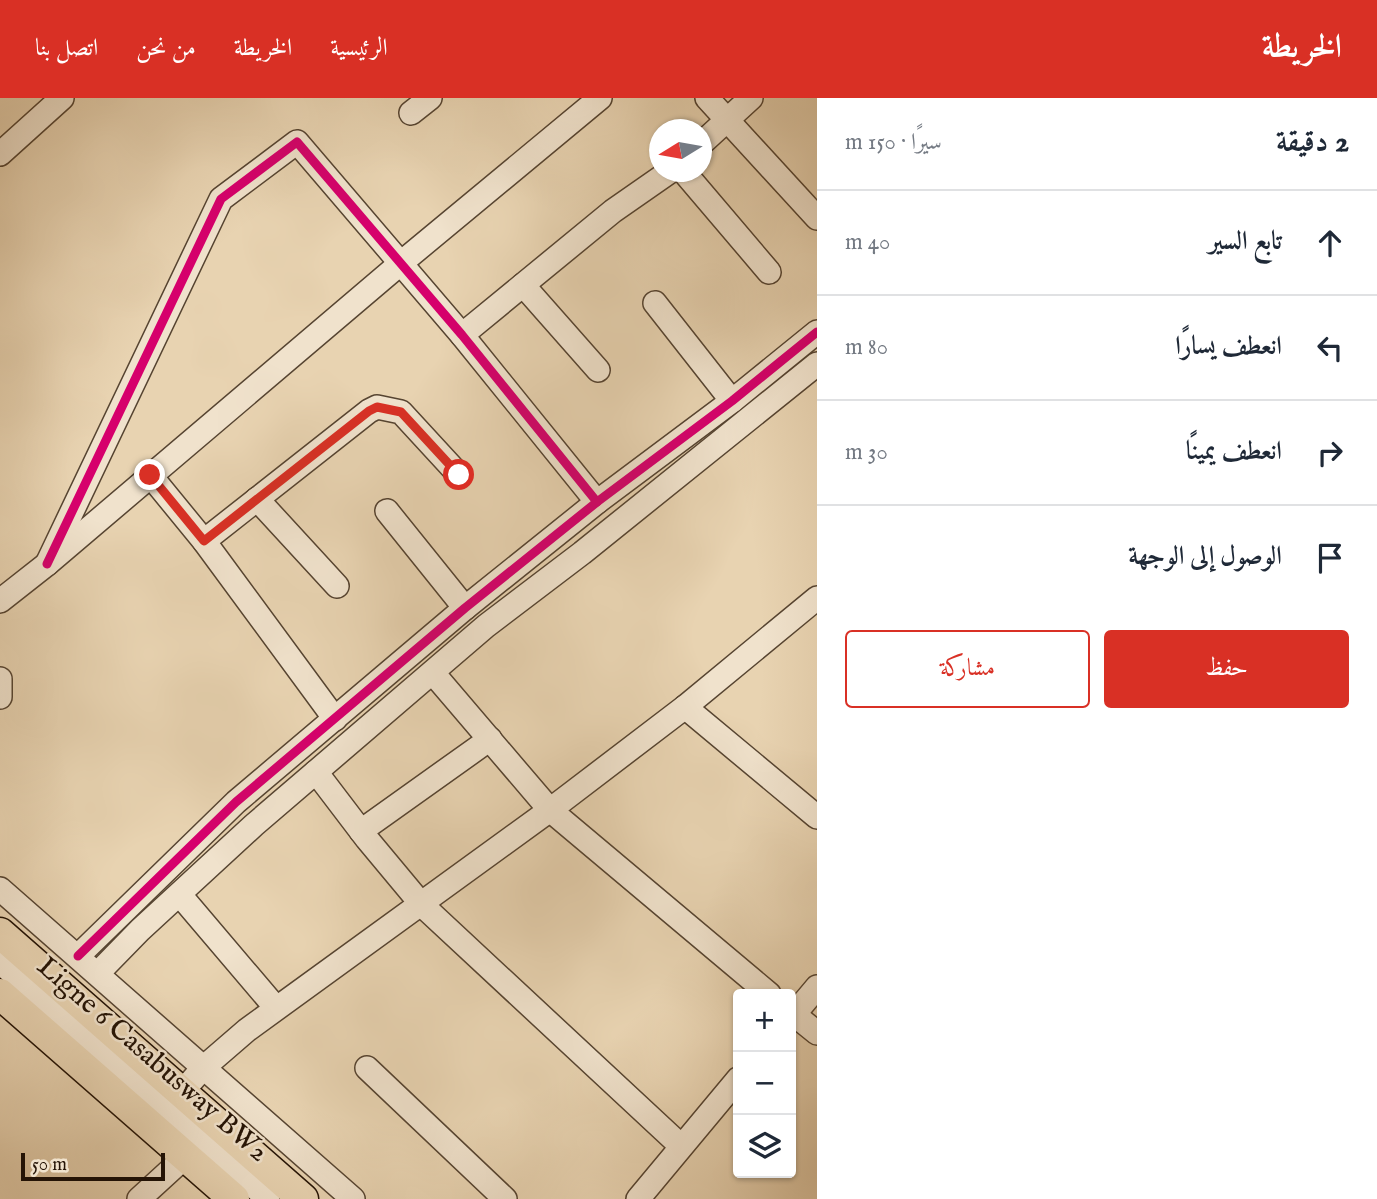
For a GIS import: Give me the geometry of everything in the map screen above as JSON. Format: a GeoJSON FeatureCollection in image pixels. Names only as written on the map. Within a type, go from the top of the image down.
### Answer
{"type":"FeatureCollection","features":[{"type":"Feature","properties":{"kind":"main road"},"geometry":{"type":"LineString","coordinates":[[0,933],[303,1199]]}},
{"type":"Feature","properties":{"kind":"main road"},"geometry":{"type":"LineString","coordinates":[[0,994],[234,1199]]}},
{"type":"Feature","properties":{"kind":"street"},"geometry":{"type":"LineString","coordinates":[[0,154],[62,98]]}},
{"type":"Feature","properties":{"kind":"street"},"geometry":{"type":"LineString","coordinates":[[411,113],[430,98]]}},
{"type":"Feature","properties":{"kind":"street"},"geometry":{"type":"LineString","coordinates":[[0,601],[401,262],[600,98]]}},
{"type":"Feature","properties":{"kind":"street"},"geometry":{"type":"LineString","coordinates":[[706,98],[817,218]]}},
{"type":"Feature","properties":{"kind":"street"},"geometry":{"type":"LineString","coordinates":[[712,133],[751,98]]}},
{"type":"Feature","properties":{"kind":"street"},"geometry":{"type":"LineString","coordinates":[[47,564],[221,199],[297,142],[462,335],[597,502]]}},
{"type":"Feature","properties":{"kind":"street"},"geometry":{"type":"LineString","coordinates":[[462,335],[613,211],[655,182]]}},
{"type":"Feature","properties":{"kind":"street"},"geometry":{"type":"LineString","coordinates":[[692,182],[769,272]]}},
{"type":"Feature","properties":{"kind":"street"},"geometry":{"type":"LineString","coordinates":[[523,285],[598,370]]}},
{"type":"Feature","properties":{"kind":"street"},"geometry":{"type":"LineString","coordinates":[[656,303],[732,401]]}},
{"type":"Feature","properties":{"kind":"street"},"geometry":{"type":"LineString","coordinates":[[78,956],[228,809],[465,608],[817,332]]}},
{"type":"Feature","properties":{"kind":"street"},"geometry":{"type":"LineString","coordinates":[[98,973],[316,772],[486,626],[582,553],[817,364]]}},
{"type":"Feature","properties":{"kind":"street"},"geometry":{"type":"LineString","coordinates":[[204,541],[377,407],[401,412],[459,475]]}},
{"type":"Feature","properties":{"kind":"street"},"geometry":{"type":"LineString","coordinates":[[150,475],[204,541],[335,719]]}},
{"type":"Feature","properties":{"kind":"street"},"geometry":{"type":"LineString","coordinates":[[257,499],[337,586]]}},
{"type":"Feature","properties":{"kind":"street"},"geometry":{"type":"LineString","coordinates":[[387,511],[465,608]]}},
{"type":"Feature","properties":{"kind":"street"},"geometry":{"type":"LineString","coordinates":[[181,1093],[203,1068],[276,1008],[550,810],[685,707],[817,598]]}},
{"type":"Feature","properties":{"kind":"street"},"geometry":{"type":"LineString","coordinates":[[433,673],[550,810],[763,989]]}},
{"type":"Feature","properties":{"kind":"street"},"geometry":{"type":"LineString","coordinates":[[0,678],[0,697]]}},
{"type":"Feature","properties":{"kind":"street"},"geometry":{"type":"LineString","coordinates":[[685,707],[817,817]]}},
{"type":"Feature","properties":{"kind":"street"},"geometry":{"type":"LineString","coordinates":[[361,831],[489,740]]}},
{"type":"Feature","properties":{"kind":"street"},"geometry":{"type":"LineString","coordinates":[[316,772],[422,905],[681,1146]]}},
{"type":"Feature","properties":{"kind":"street"},"geometry":{"type":"LineString","coordinates":[[0,889],[354,1199]]}},
{"type":"Feature","properties":{"kind":"street"},"geometry":{"type":"LineString","coordinates":[[180,895],[276,1008]]}},
{"type":"Feature","properties":{"kind":"street","name":"Ligne 6 Casabusway BW2"},"geometry":{"type":"LineString","coordinates":[[0,962],[268,1199]]}},
{"type":"Feature","properties":{"kind":"street","name":"Ligne 6 Casabusway BW2"},"geometry":{"type":"LineString","coordinates":[[0,972],[257,1199]]}},
{"type":"Feature","properties":{"kind":"street"},"geometry":{"type":"LineString","coordinates":[[796,1011],[817,987]]}},
{"type":"Feature","properties":{"kind":"street"},"geometry":{"type":"LineString","coordinates":[[796,1018],[817,1033]]}},
{"type":"Feature","properties":{"kind":"street"},"geometry":{"type":"LineString","coordinates":[[367,1068],[505,1199]]}},
{"type":"Feature","properties":{"kind":"street"},"geometry":{"type":"LineString","coordinates":[[638,1199],[733,1085]]}},
{"type":"Feature","properties":{"kind":"street"},"geometry":{"type":"LineString","coordinates":[[139,1199],[186,1156]]}},
{"type":"Feature","properties":{"kind":"cycle path"},"geometry":{"type":"LineString","coordinates":[[47,564],[221,199],[297,142],[462,335],[597,502]]}},
{"type":"Feature","properties":{"kind":"cycle path"},"geometry":{"type":"LineString","coordinates":[[78,956],[236,802],[465,608],[817,332]]}},
{"type":"Feature","properties":{"kind":"route"},"geometry":{"type":"LineString","coordinates":[[150,475],[204,541],[377,407],[401,412],[459,475]]}}]}
